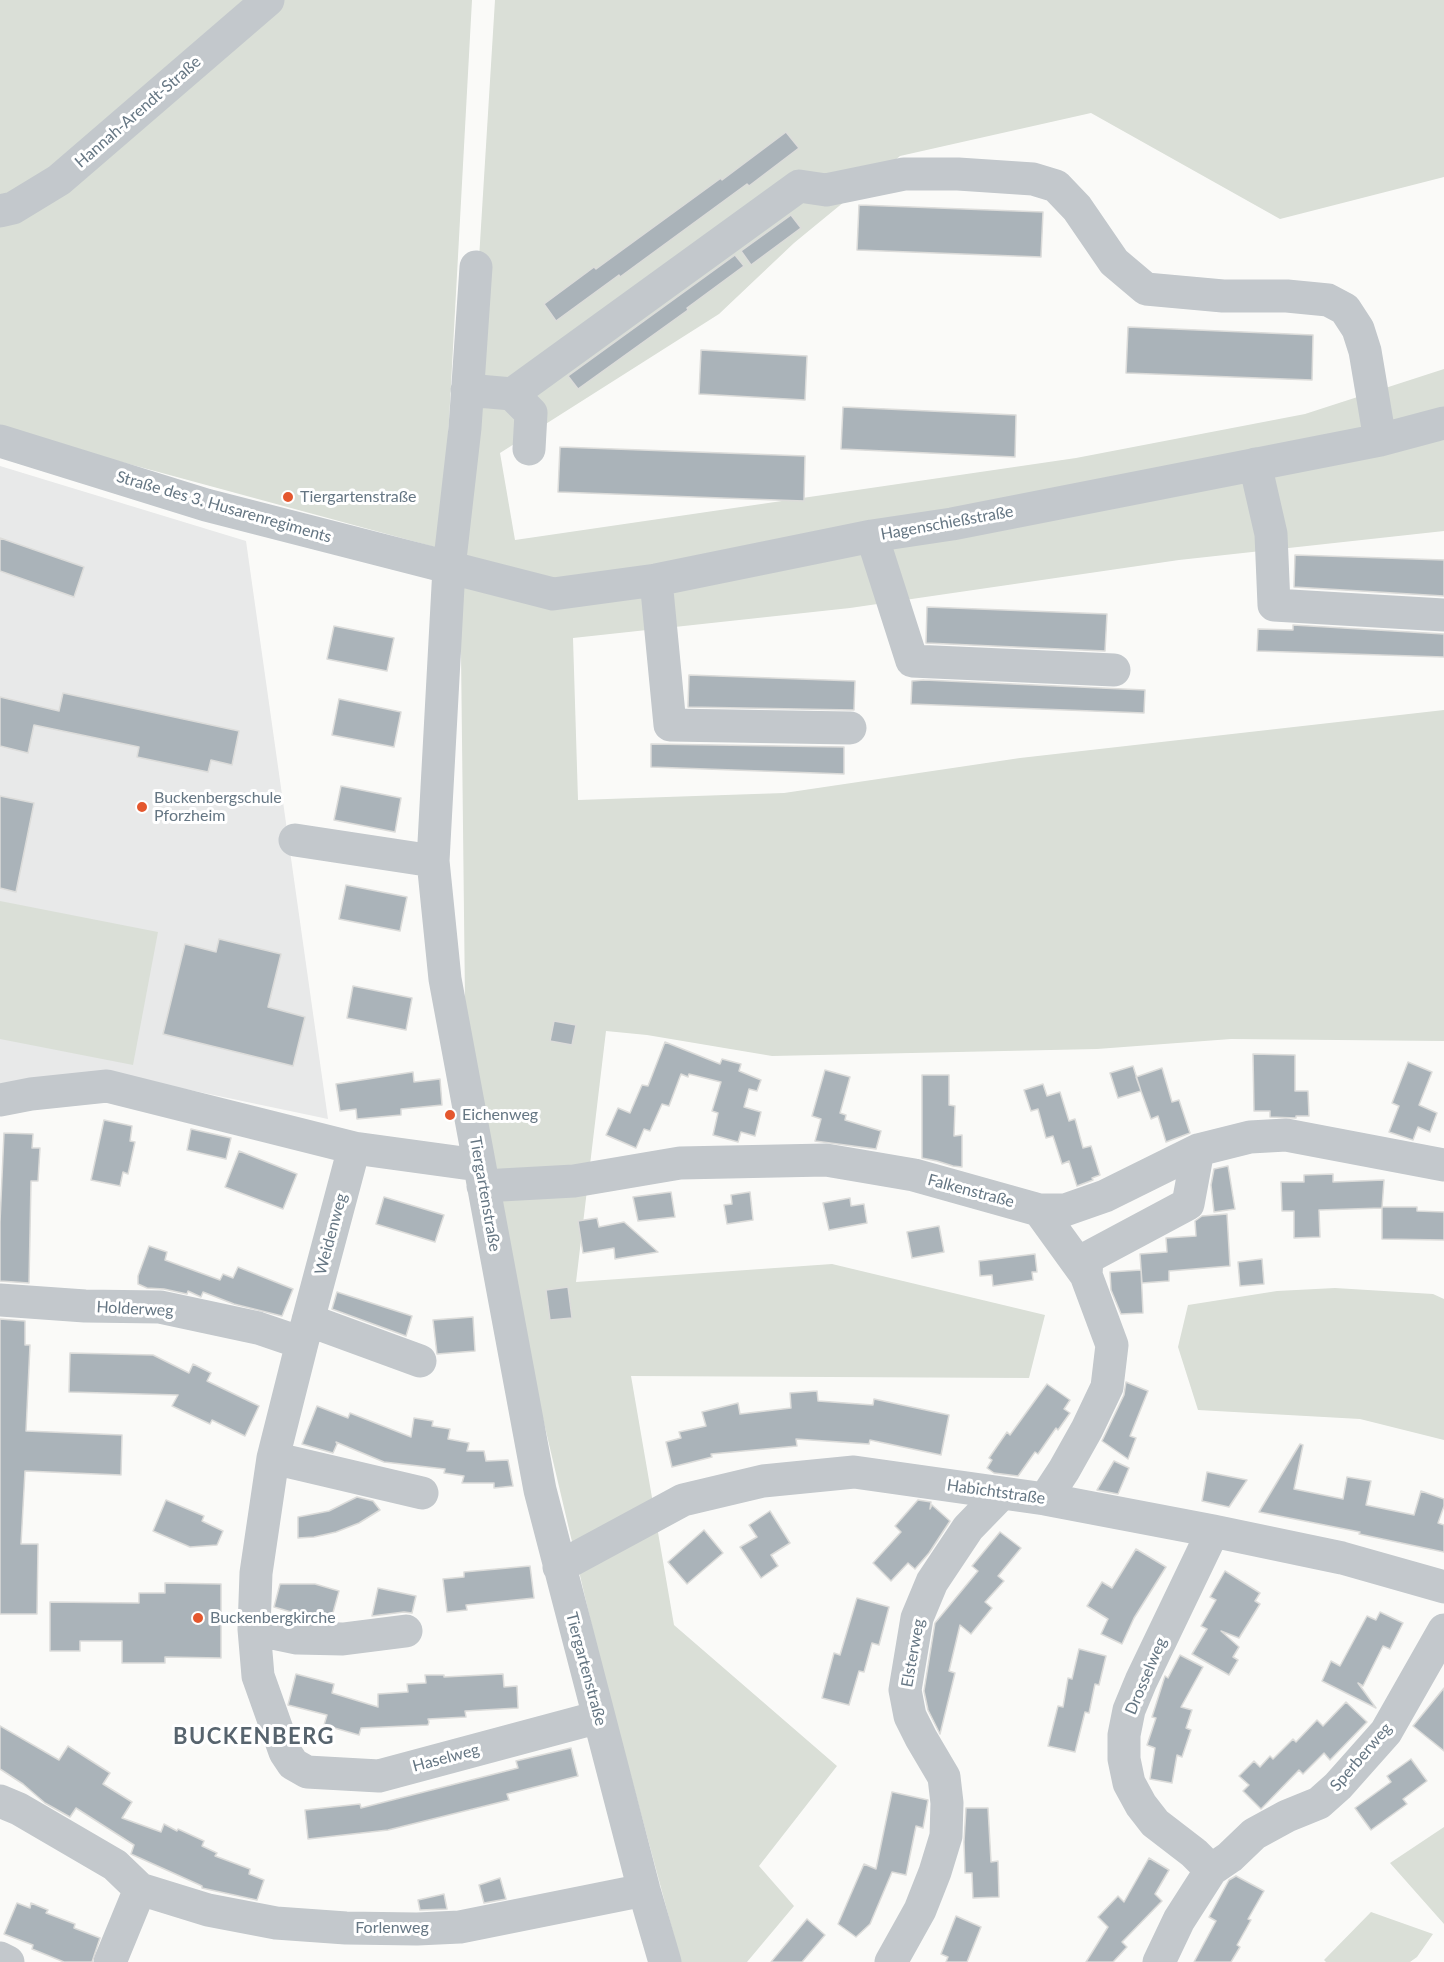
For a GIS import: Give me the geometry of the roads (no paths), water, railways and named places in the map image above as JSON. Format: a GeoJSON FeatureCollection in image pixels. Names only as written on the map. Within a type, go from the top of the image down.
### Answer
{"type":"FeatureCollection","features":[{"type":"Feature","properties":{"kind":"street","name":"Hannah-Arendt-Straße"},"geometry":{"type":"LineString","coordinates":[[0,211],[13,208],[59,180],[268,0]]}},
{"type":"Feature","properties":{"kind":"street"},"geometry":{"type":"LineString","coordinates":[[512,394],[799,186],[826,190],[904,174],[958,174],[1033,179],[1056,186],[1077,208],[1114,262],[1146,290],[1223,296],[1287,296],[1328,300],[1345,309],[1358,329],[1365,351],[1380,440]]}},
{"type":"Feature","properties":{"kind":"street","name":"Tiergartenstraße"},"geometry":{"type":"LineString","coordinates":[[476,267],[465,428],[449,568],[433,861],[444,979],[540,1490],[664,1962]]}},
{"type":"Feature","properties":{"kind":"street"},"geometry":{"type":"LineString","coordinates":[[467,390],[512,394],[531,413],[529,449]]}},
{"type":"Feature","properties":{"kind":"street","name":"Hagenschießstraße"},"geometry":{"type":"LineString","coordinates":[[449,568],[553,594],[656,580],[872,536],[952,524],[1380,440],[1444,423]]}},
{"type":"Feature","properties":{"kind":"street","name":"Straße des 3. Husarenregiments"},"geometry":{"type":"LineString","coordinates":[[0,441],[206,505],[449,568]]}},
{"type":"Feature","properties":{"kind":"street"},"geometry":{"type":"LineString","coordinates":[[1255,464],[1271,534],[1274,605],[1444,615]]}},
{"type":"Feature","properties":{"kind":"street"},"geometry":{"type":"LineString","coordinates":[[872,536],[912,662],[1114,670]]}},
{"type":"Feature","properties":{"kind":"street"},"geometry":{"type":"LineString","coordinates":[[656,580],[670,725],[850,728]]}},
{"type":"Feature","properties":{"kind":"street"},"geometry":{"type":"LineString","coordinates":[[295,840],[433,861]]}},
{"type":"Feature","properties":{"kind":"street"},"geometry":{"type":"LineString","coordinates":[[0,1100],[31,1094],[107,1086],[354,1148],[481,1175]]}},
{"type":"Feature","properties":{"kind":"street","name":"Falkenstraße"},"geometry":{"type":"LineString","coordinates":[[481,1175],[574,1181],[680,1163],[826,1160],[914,1175],[1039,1210],[1065,1210],[1105,1196],[1198,1150],[1250,1137],[1286,1135],[1444,1165]]}},
{"type":"Feature","properties":{"kind":"street","name":"Weidenweg"},"geometry":{"type":"LineString","coordinates":[[292,1764],[275,1726],[258,1676],[254,1629],[256,1573],[273,1458],[354,1148]]}},
{"type":"Feature","properties":{"kind":"street"},"geometry":{"type":"LineString","coordinates":[[1086,1275],[1087,1257],[1188,1204],[1198,1150]]}},
{"type":"Feature","properties":{"kind":"street"},"geometry":{"type":"LineString","coordinates":[[1039,1210],[1086,1275],[1112,1345],[1107,1387],[1087,1429],[1045,1499]]}},
{"type":"Feature","properties":{"kind":"street","name":"Holderweg"},"geometry":{"type":"LineString","coordinates":[[0,1300],[85,1306],[160,1307],[258,1328],[305,1332]]}},
{"type":"Feature","properties":{"kind":"street"},"geometry":{"type":"LineString","coordinates":[[305,1332],[420,1361]]}},
{"type":"Feature","properties":{"kind":"street"},"geometry":{"type":"LineString","coordinates":[[273,1458],[422,1493]]}},
{"type":"Feature","properties":{"kind":"street","name":"Habichtstraße"},"geometry":{"type":"LineString","coordinates":[[559,1567],[683,1500],[763,1481],[854,1472],[1045,1499],[1214,1531],[1342,1558],[1444,1587]]}},
{"type":"Feature","properties":{"kind":"street","name":"Elsterweg"},"geometry":{"type":"LineString","coordinates":[[891,1962],[921,1910],[946,1836],[947,1803],[944,1778],[910,1716],[906,1690],[917,1618],[932,1582],[968,1528],[1002,1493]]}},
{"type":"Feature","properties":{"kind":"street","name":"Drosselweg"},"geometry":{"type":"LineString","coordinates":[[1211,1870],[1194,1853],[1155,1823],[1141,1805],[1129,1783],[1124,1759],[1124,1735],[1129,1710],[1141,1682],[1214,1531]]}},
{"type":"Feature","properties":{"kind":"street"},"geometry":{"type":"LineString","coordinates":[[254,1629],[297,1638],[343,1639],[406,1631]]}},
{"type":"Feature","properties":{"kind":"street","name":"Sperberweg"},"geometry":{"type":"LineString","coordinates":[[1159,1962],[1179,1920],[1211,1870],[1230,1857],[1254,1834],[1287,1816],[1319,1803],[1338,1786],[1386,1732],[1444,1630]]}},
{"type":"Feature","properties":{"kind":"street","name":"Haselweg"},"geometry":{"type":"LineString","coordinates":[[292,1764],[307,1772],[379,1776],[599,1717]]}},
{"type":"Feature","properties":{"kind":"street","name":"Forlenweg"},"geometry":{"type":"LineString","coordinates":[[0,1801],[19,1809],[115,1865],[140,1889],[208,1910],[276,1923],[346,1928],[460,1927],[644,1890]]}},
{"type":"Feature","properties":{"kind":"street"},"geometry":{"type":"LineString","coordinates":[[110,1962],[140,1889]]}},
{"type":"Feature","properties":{"kind":"street"},"geometry":{"type":"LineString","coordinates":[[0,1958],[8,1962]]}},
{"type":"Feature","properties":{"kind":"place","name":"Tiergartenstraße"},"geometry":{"type":"Point","coordinates":[288,497]}},
{"type":"Feature","properties":{"kind":"place","name":"Buckenbergschule Pforzheim"},"geometry":{"type":"Point","coordinates":[142,807]}},
{"type":"Feature","properties":{"kind":"place","name":"Eichenweg"},"geometry":{"type":"Point","coordinates":[450,1115]}},
{"type":"Feature","properties":{"kind":"place","name":"Buckenbergkirche"},"geometry":{"type":"Point","coordinates":[198,1618]}},
{"type":"Feature","properties":{"kind":"district","name":"BUCKENBERG"},"geometry":{"type":"Point","coordinates":[254,1737]}}]}
